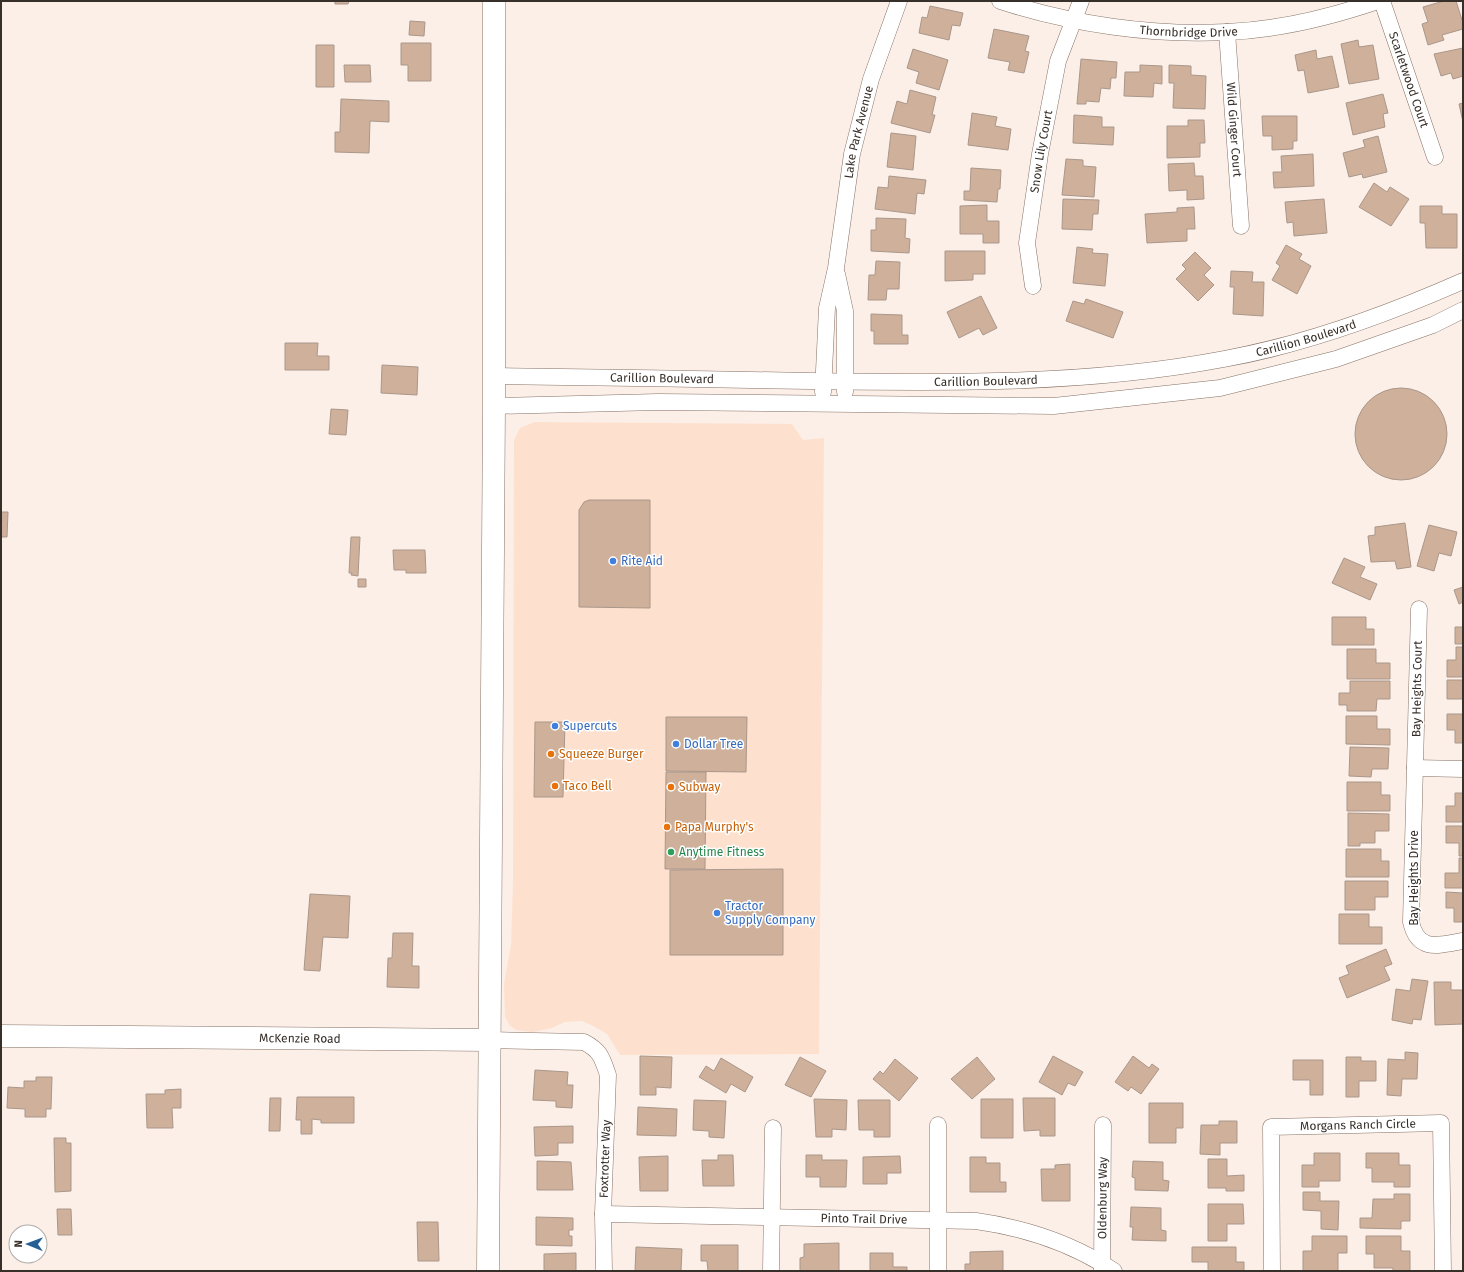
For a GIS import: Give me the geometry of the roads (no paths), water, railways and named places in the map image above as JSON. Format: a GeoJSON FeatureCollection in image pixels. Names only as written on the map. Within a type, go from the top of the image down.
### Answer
{"type":"FeatureCollection","features":[{"type":"Feature","properties":{"kind":"main road"},"geometry":{"type":"LineString","coordinates":[[488,1271],[494,406],[494,1]]}},
{"type":"Feature","properties":{"kind":"main road","name":"McKenzie Road"},"geometry":{"type":"LineString","coordinates":[[1,1036],[490,1040]]}},
{"type":"Feature","properties":{"kind":"street","name":"Lake Park Avenue"},"geometry":{"type":"LineString","coordinates":[[823,404],[827,308],[836,268],[847,186],[860,117],[871,79],[899,1]]}},
{"type":"Feature","properties":{"kind":"street","name":"Thornbridge Drive"},"geometry":{"type":"LineString","coordinates":[[1000,1],[1074,21],[1145,30],[1227,32],[1310,20],[1378,1]]}},
{"type":"Feature","properties":{"kind":"street","name":"Snow Lily Court"},"geometry":{"type":"LineString","coordinates":[[1033,286],[1027,243],[1040,154],[1058,61],[1081,1]]}},
{"type":"Feature","properties":{"kind":"street","name":"Scarletwood Court"},"geometry":{"type":"LineString","coordinates":[[1382,1],[1435,158]]}},
{"type":"Feature","properties":{"kind":"street","name":"Wild Ginger Court"},"geometry":{"type":"LineString","coordinates":[[1227,32],[1240,226]]}},
{"type":"Feature","properties":{"kind":"street","name":"Lake Park Avenue"},"geometry":{"type":"LineString","coordinates":[[836,268],[845,311],[846,404]]}},
{"type":"Feature","properties":{"kind":"street","name":"Carillion Boulevard"},"geometry":{"type":"LineString","coordinates":[[494,376],[845,382],[1057,380],[1107,376],[1224,359],[1275,348],[1377,318],[1463,282]]}},
{"type":"Feature","properties":{"kind":"street","name":"Carillion Boulevard"},"geometry":{"type":"LineString","coordinates":[[494,406],[658,402],[1054,406],[1220,388],[1336,359],[1433,325],[1463,310]]}},
{"type":"Feature","properties":{"kind":"street","name":"Bay Heights Court"},"geometry":{"type":"LineString","coordinates":[[1415,768],[1419,609]]}},
{"type":"Feature","properties":{"kind":"street"},"geometry":{"type":"LineString","coordinates":[[1415,768],[1463,769]]}},
{"type":"Feature","properties":{"kind":"street","name":"Bay Heights Drive"},"geometry":{"type":"LineString","coordinates":[[1415,768],[1411,922],[1413,932],[1420,940],[1428,945],[1438,946],[1463,941]]}},
{"type":"Feature","properties":{"kind":"street","name":"McKenzie Road"},"geometry":{"type":"LineString","coordinates":[[490,1040],[584,1042],[597,1049]]}},
{"type":"Feature","properties":{"kind":"street","name":"Foxtrotter Way"},"geometry":{"type":"LineString","coordinates":[[597,1049],[602,1057],[608,1075],[603,1214],[604,1271]]}},
{"type":"Feature","properties":{"kind":"street","name":"Morgans Ranch Circle"},"geometry":{"type":"LineString","coordinates":[[1272,1271],[1271,1126],[1441,1123],[1443,1271]]}},
{"type":"Feature","properties":{"kind":"street"},"geometry":{"type":"LineString","coordinates":[[938,1125],[938,1271]]}},
{"type":"Feature","properties":{"kind":"street","name":"Oldenburg Way"},"geometry":{"type":"LineString","coordinates":[[1103,1126],[1106,1268]]}},
{"type":"Feature","properties":{"kind":"street"},"geometry":{"type":"LineString","coordinates":[[771,1271],[773,1128]]}},
{"type":"Feature","properties":{"kind":"street","name":"Pinto Trail Drive"},"geometry":{"type":"LineString","coordinates":[[603,1214],[976,1221],[1023,1230],[1064,1244],[1106,1268]]}},
{"type":"Feature","properties":{"kind":"place","name":"Rite Aid"},"geometry":{"type":"Point","coordinates":[613,561]}},
{"type":"Feature","properties":{"kind":"place","name":"Supercuts"},"geometry":{"type":"Point","coordinates":[555,726]}},
{"type":"Feature","properties":{"kind":"place","name":"Dollar Tree"},"geometry":{"type":"Point","coordinates":[676,744]}},
{"type":"Feature","properties":{"kind":"place","name":"Squeeze Burger"},"geometry":{"type":"Point","coordinates":[551,754]}},
{"type":"Feature","properties":{"kind":"place","name":"Taco Bell"},"geometry":{"type":"Point","coordinates":[555,786]}},
{"type":"Feature","properties":{"kind":"place","name":"Subway"},"geometry":{"type":"Point","coordinates":[671,787]}},
{"type":"Feature","properties":{"kind":"place","name":"Papa Murphy's"},"geometry":{"type":"Point","coordinates":[667,827]}},
{"type":"Feature","properties":{"kind":"place","name":"Anytime Fitness"},"geometry":{"type":"Point","coordinates":[671,852]}},
{"type":"Feature","properties":{"kind":"place","name":"Tractor Supply Company"},"geometry":{"type":"Point","coordinates":[717,913]}}]}
